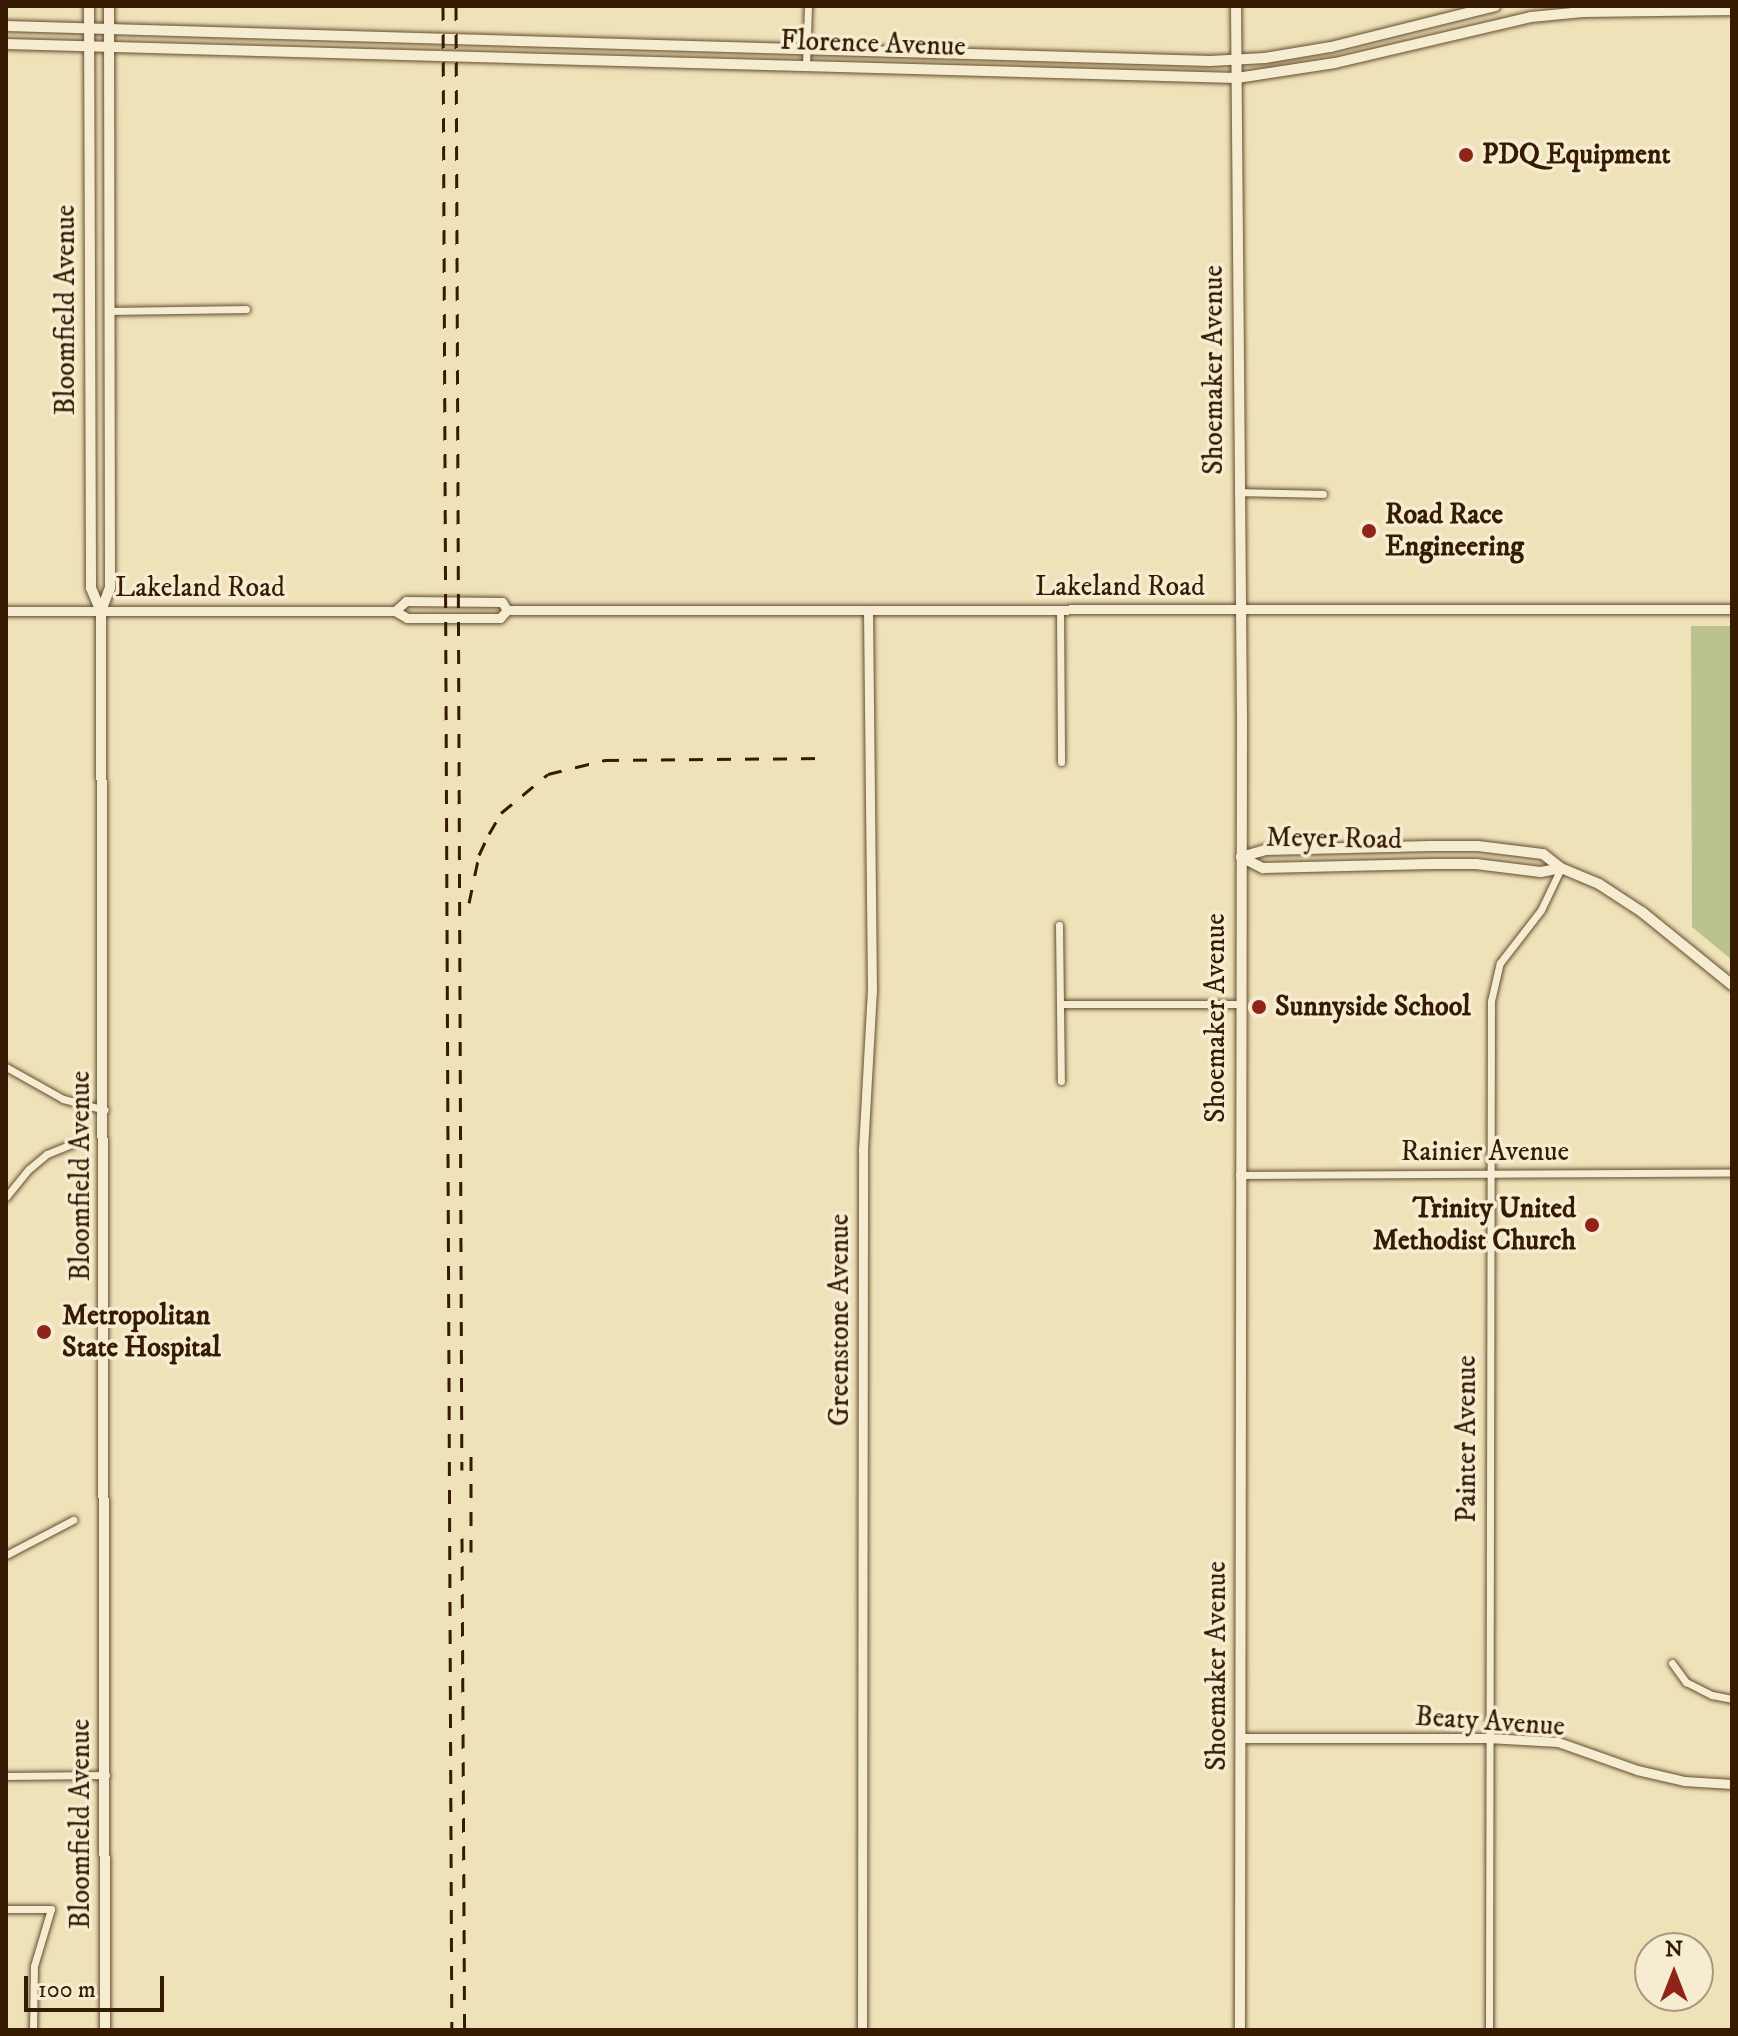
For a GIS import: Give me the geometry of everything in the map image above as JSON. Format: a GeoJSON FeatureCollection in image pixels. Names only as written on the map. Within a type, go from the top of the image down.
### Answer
{"type":"FeatureCollection","features":[{"type":"Feature","properties":{"kind":"main road","name":"Bloomfield Avenue"},"geometry":{"type":"LineString","coordinates":[[89,6],[91,588],[101,611]]}},
{"type":"Feature","properties":{"kind":"main road","name":"Bloomfield Avenue"},"geometry":{"type":"LineString","coordinates":[[105,2030],[105,1110],[101,611],[110,588],[109,6]]}},
{"type":"Feature","properties":{"kind":"main road","name":"Shoemaker Avenue"},"geometry":{"type":"LineString","coordinates":[[1236,6],[1241,857],[1240,2030]]}},
{"type":"Feature","properties":{"kind":"main road","name":"Florence Avenue"},"geometry":{"type":"LineString","coordinates":[[6,26],[1059,58],[1237,59],[1331,47],[1495,6]]}},
{"type":"Feature","properties":{"kind":"main road","name":"Florence Avenue"},"geometry":{"type":"LineString","coordinates":[[6,44],[1237,78],[1335,63],[1531,17],[1583,12],[1732,10]]}},
{"type":"Feature","properties":{"kind":"main road"},"geometry":{"type":"LineString","coordinates":[[1059,58],[1059,73]]}},
{"type":"Feature","properties":{"kind":"main road"},"geometry":{"type":"LineString","coordinates":[[90,311],[110,311]]}},
{"type":"Feature","properties":{"kind":"main road"},"geometry":{"type":"LineString","coordinates":[[1430,864],[1431,846]]}},
{"type":"Feature","properties":{"kind":"main road","name":"Meyer Road"},"geometry":{"type":"LineString","coordinates":[[1241,857],[1265,850],[1431,846],[1478,846],[1543,854],[1561,868],[1599,884],[1642,912],[1732,985]]}},
{"type":"Feature","properties":{"kind":"main road","name":"Meyer Road"},"geometry":{"type":"LineString","coordinates":[[1241,857],[1263,868],[1430,864],[1476,864],[1541,872],[1561,868]]}},
{"type":"Feature","properties":{"kind":"street"},"geometry":{"type":"LineString","coordinates":[[806,66],[808,6]]}},
{"type":"Feature","properties":{"kind":"street"},"geometry":{"type":"LineString","coordinates":[[110,311],[246,309]]}},
{"type":"Feature","properties":{"kind":"street"},"geometry":{"type":"LineString","coordinates":[[1238,492],[1323,494]]}},
{"type":"Feature","properties":{"kind":"street","name":"Lakeland Road"},"geometry":{"type":"LineString","coordinates":[[395,611],[406,601],[502,602],[507,610]]}},
{"type":"Feature","properties":{"kind":"street"},"geometry":{"type":"LineString","coordinates":[[1060,609],[1061,762]]}},
{"type":"Feature","properties":{"kind":"street","name":"Lakeland Road"},"geometry":{"type":"LineString","coordinates":[[6,611],[395,611],[407,618],[500,618],[507,610],[1732,609]]}},
{"type":"Feature","properties":{"kind":"street","name":"Greenstone Avenue"},"geometry":{"type":"LineString","coordinates":[[862,2030],[863,1150],[872,991],[868,610]]}},
{"type":"Feature","properties":{"kind":"street","name":"Painter Avenue"},"geometry":{"type":"LineString","coordinates":[[1489,2030],[1489,1175],[1492,988],[1507,951],[1541,910],[1561,868]]}},
{"type":"Feature","properties":{"kind":"street"},"geometry":{"type":"LineString","coordinates":[[1059,925],[1061,1081]]}},
{"type":"Feature","properties":{"kind":"street"},"geometry":{"type":"LineString","coordinates":[[1060,1004],[1239,1004]]}},
{"type":"Feature","properties":{"kind":"street"},"geometry":{"type":"LineString","coordinates":[[6,1067],[63,1099],[105,1110]]}},
{"type":"Feature","properties":{"kind":"street"},"geometry":{"type":"LineString","coordinates":[[6,1197],[29,1169],[47,1154],[82,1140]]}},
{"type":"Feature","properties":{"kind":"street","name":"Rainier Avenue"},"geometry":{"type":"LineString","coordinates":[[1239,1175],[1732,1172]]}},
{"type":"Feature","properties":{"kind":"street"},"geometry":{"type":"LineString","coordinates":[[6,1555],[73,1520]]}},
{"type":"Feature","properties":{"kind":"street"},"geometry":{"type":"LineString","coordinates":[[1672,1663],[1686,1682],[1712,1695],[1732,1699]]}},
{"type":"Feature","properties":{"kind":"street","name":"Beaty Avenue"},"geometry":{"type":"LineString","coordinates":[[1241,1738],[1488,1738],[1558,1742],[1649,1773],[1684,1781],[1732,1784]]}},
{"type":"Feature","properties":{"kind":"street"},"geometry":{"type":"LineString","coordinates":[[6,1776],[106,1775]]}},
{"type":"Feature","properties":{"kind":"street"},"geometry":{"type":"LineString","coordinates":[[6,1909],[51,1909],[34,1966],[33,2030]]}},
{"type":"Feature","properties":{"kind":"green space"},"geometry":{"type":"Polygon","coordinates":[[[1691,626],[1732,626],[1732,960],[1692,927],[1691,626]]]}},
{"type":"Feature","properties":{"kind":"railway"},"geometry":{"type":"LineString","coordinates":[[443,6],[452,2030]]}},
{"type":"Feature","properties":{"kind":"railway"},"geometry":{"type":"LineString","coordinates":[[456,6],[462,1470]]}},
{"type":"Feature","properties":{"kind":"railway"},"geometry":{"type":"LineString","coordinates":[[469,903],[479,855],[501,813],[548,774],[605,760],[822,758]]}},
{"type":"Feature","properties":{"kind":"railway"},"geometry":{"type":"LineString","coordinates":[[471,1456],[471,1552]]}},
{"type":"Feature","properties":{"kind":"railway"},"geometry":{"type":"LineString","coordinates":[[462,1538],[465,2030]]}},
{"type":"Feature","properties":{"kind":"place","name":"PDQ Equipment"},"geometry":{"type":"Point","coordinates":[1466,155]}},
{"type":"Feature","properties":{"kind":"place","name":"Road Race Engineering"},"geometry":{"type":"Point","coordinates":[1369,531]}},
{"type":"Feature","properties":{"kind":"place","name":"Sunnyside School"},"geometry":{"type":"Point","coordinates":[1259,1007]}},
{"type":"Feature","properties":{"kind":"place","name":"Trinity United Methodist Church"},"geometry":{"type":"Point","coordinates":[1592,1225]}},
{"type":"Feature","properties":{"kind":"place","name":"Metropolitan State Hospital"},"geometry":{"type":"Point","coordinates":[44,1332]}}]}
